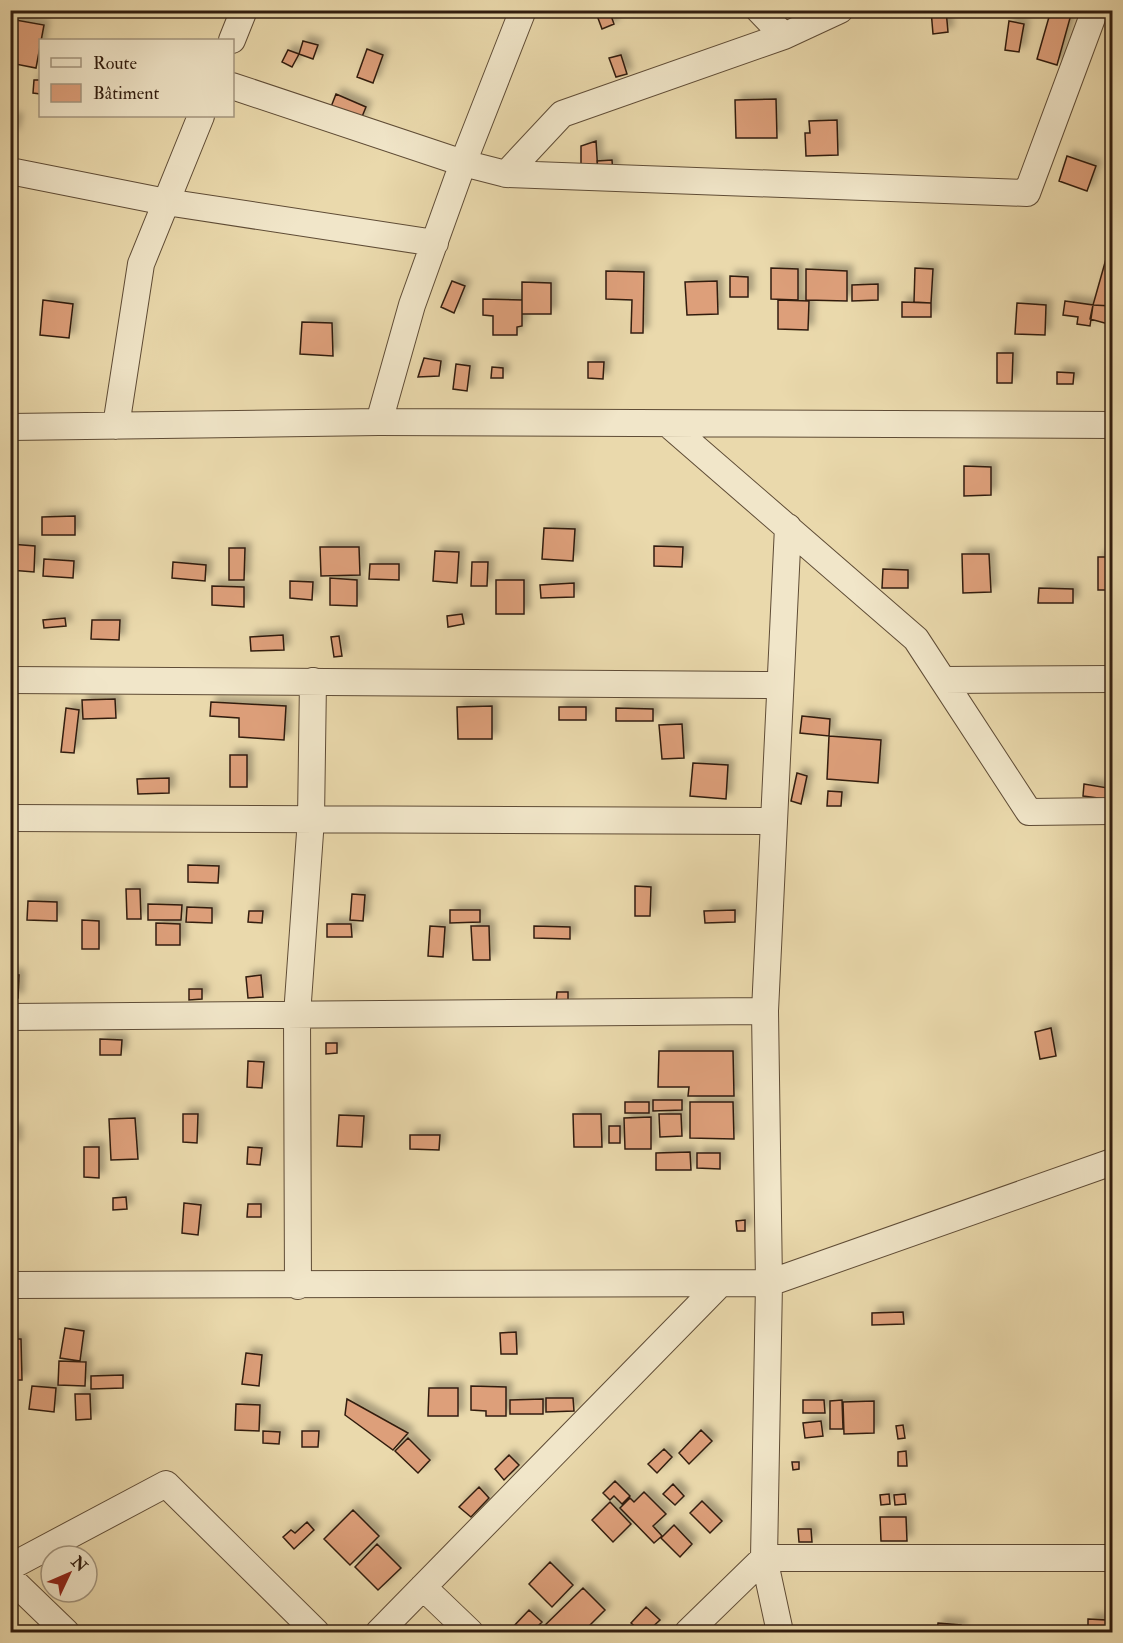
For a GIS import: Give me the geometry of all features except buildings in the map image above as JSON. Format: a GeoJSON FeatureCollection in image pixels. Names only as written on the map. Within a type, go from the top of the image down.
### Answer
{"type":"FeatureCollection","features":[{"type":"Feature","properties":{"kind":"street"},"geometry":{"type":"LineString","coordinates":[[232,39],[244,10]]}},
{"type":"Feature","properties":{"kind":"street"},"geometry":{"type":"LineString","coordinates":[[379,422],[412,305],[463,163],[523,10]]}},
{"type":"Feature","properties":{"kind":"street"},"geometry":{"type":"LineString","coordinates":[[759,10],[784,36]]}},
{"type":"Feature","properties":{"kind":"street"},"geometry":{"type":"LineString","coordinates":[[506,174],[562,114],[784,36],[840,10]]}},
{"type":"Feature","properties":{"kind":"street"},"geometry":{"type":"LineString","coordinates":[[234,87],[463,163],[506,174],[1027,193],[1095,10]]}},
{"type":"Feature","properties":{"kind":"street"},"geometry":{"type":"LineString","coordinates":[[116,426],[141,264],[201,117]]}},
{"type":"Feature","properties":{"kind":"street"},"geometry":{"type":"LineString","coordinates":[[10,171],[166,202],[435,243]]}},
{"type":"Feature","properties":{"kind":"street"},"geometry":{"type":"LineString","coordinates":[[10,427],[379,422],[1113,425]]}},
{"type":"Feature","properties":{"kind":"street"},"geometry":{"type":"LineString","coordinates":[[668,424],[916,639],[1029,812],[1113,811]]}},
{"type":"Feature","properties":{"kind":"street"},"geometry":{"type":"LineString","coordinates":[[780,1632],[764,1558],[769,1283],[765,1011],[788,527]]}},
{"type":"Feature","properties":{"kind":"street"},"geometry":{"type":"LineString","coordinates":[[10,680],[779,685]]}},
{"type":"Feature","properties":{"kind":"street"},"geometry":{"type":"LineString","coordinates":[[943,680],[1113,680]]}},
{"type":"Feature","properties":{"kind":"street"},"geometry":{"type":"LineString","coordinates":[[298,1286],[297,1015],[311,819],[313,681]]}},
{"type":"Feature","properties":{"kind":"street"},"geometry":{"type":"LineString","coordinates":[[10,818],[773,821]]}},
{"type":"Feature","properties":{"kind":"street"},"geometry":{"type":"LineString","coordinates":[[10,1017],[765,1011]]}},
{"type":"Feature","properties":{"kind":"street"},"geometry":{"type":"LineString","coordinates":[[10,1285],[719,1285],[769,1283],[1113,1162]]}},
{"type":"Feature","properties":{"kind":"street"},"geometry":{"type":"LineString","coordinates":[[379,1632],[719,1285]]}},
{"type":"Feature","properties":{"kind":"street"},"geometry":{"type":"LineString","coordinates":[[10,1567],[166,1484],[316,1632]]}},
{"type":"Feature","properties":{"kind":"street"},"geometry":{"type":"LineString","coordinates":[[688,1632],[764,1558],[1113,1558]]}},
{"type":"Feature","properties":{"kind":"street"},"geometry":{"type":"LineString","coordinates":[[10,1578],[66,1632]]}},
{"type":"Feature","properties":{"kind":"street"},"geometry":{"type":"LineString","coordinates":[[423,1587],[470,1632]]}}]}
